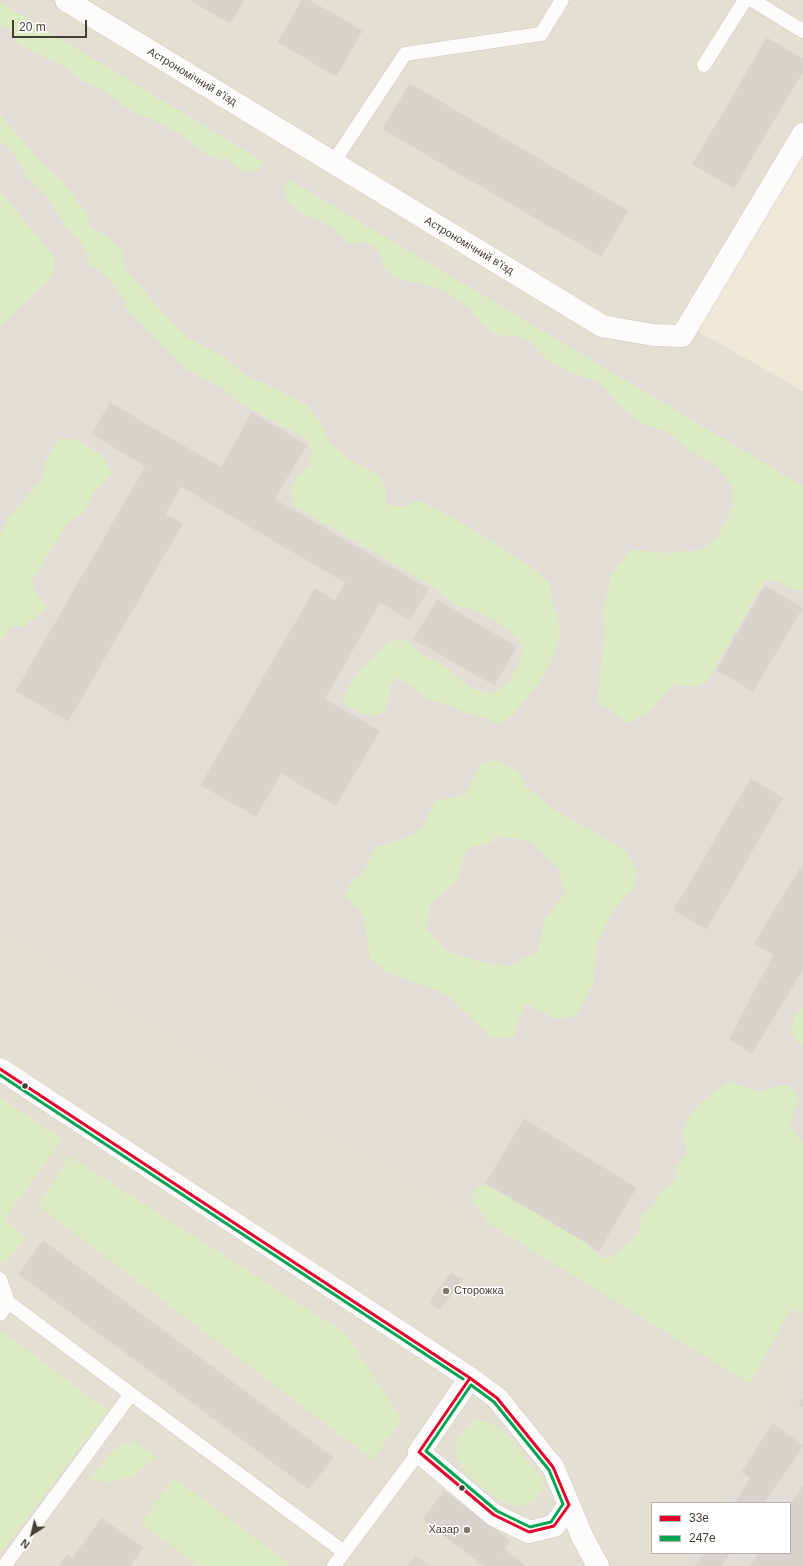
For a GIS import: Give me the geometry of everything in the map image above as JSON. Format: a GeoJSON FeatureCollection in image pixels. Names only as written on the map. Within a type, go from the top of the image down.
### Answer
{"type":"FeatureCollection","features":[{"type":"Feature","properties":{"kind":"street","name":"Астрономічний в'їзд"},"geometry":{"type":"LineString","coordinates":[[66,0],[602,326],[653,335],[682,336],[803,134]]}},
{"type":"Feature","properties":{"kind":"street"},"geometry":{"type":"LineString","coordinates":[[0,1069],[470,1378],[497,1398],[553,1467],[582,1536],[598,1566]]}},
{"type":"Feature","properties":{"kind":"street"},"geometry":{"type":"LineString","coordinates":[[470,1378],[419,1452],[494,1516],[529,1532],[554,1526],[569,1505]]}},
{"type":"Feature","properties":{"kind":"lane"},"geometry":{"type":"LineString","coordinates":[[333,163],[405,54],[541,34],[562,0]]}},
{"type":"Feature","properties":{"kind":"lane"},"geometry":{"type":"LineString","coordinates":[[704,65],[745,0]]}},
{"type":"Feature","properties":{"kind":"lane"},"geometry":{"type":"LineString","coordinates":[[752,0],[803,31]]}},
{"type":"Feature","properties":{"kind":"lane"},"geometry":{"type":"LineString","coordinates":[[0,1279],[4,1308],[131,1394],[344,1552]]}},
{"type":"Feature","properties":{"kind":"lane"},"geometry":{"type":"LineString","coordinates":[[4,1566],[131,1394]]}},
{"type":"Feature","properties":{"kind":"lane"},"geometry":{"type":"LineString","coordinates":[[334,1566],[419,1452]]}},
{"type":"Feature","properties":{"kind":"shaded area"},"geometry":{"type":"Polygon","coordinates":[[[0,0],[803,0],[803,1566],[0,1566],[0,0]]]}},
{"type":"Feature","properties":{"kind":"shaded area"},"geometry":{"type":"Polygon","coordinates":[[[0,0],[3,0],[803,480],[803,1316],[793,1311],[750,1387],[0,927],[0,0]]]}},
{"type":"Feature","properties":{"kind":"shaded area"},"geometry":{"type":"Polygon","coordinates":[[[803,157],[803,391],[696,330],[803,157]]]}},
{"type":"Feature","properties":{"kind":"shaded area"},"geometry":{"type":"Polygon","coordinates":[[[803,1357],[803,1566],[681,1566],[688,1554],[791,1554],[791,1502],[720,1502],[764,1430],[803,1357]]]}},
{"type":"Feature","properties":{"kind":"green space"},"geometry":{"type":"Polygon","coordinates":[[[0,2],[263,161],[257,171],[243,172],[226,158],[218,160],[202,151],[180,134],[152,119],[137,115],[103,90],[81,80],[62,65],[18,44],[11,29],[0,26],[0,2]]]}},
{"type":"Feature","properties":{"kind":"green space"},"geometry":{"type":"Polygon","coordinates":[[[0,114],[40,161],[63,182],[85,211],[91,228],[108,237],[121,250],[126,270],[166,316],[188,338],[226,358],[247,377],[273,387],[307,405],[320,421],[329,442],[350,460],[380,476],[386,490],[386,504],[403,507],[418,500],[454,518],[533,568],[550,584],[551,598],[559,620],[560,635],[553,658],[542,679],[512,716],[500,725],[483,717],[468,714],[449,705],[427,699],[412,686],[398,678],[391,684],[386,711],[375,716],[361,713],[346,706],[343,699],[349,686],[360,670],[391,640],[407,641],[423,655],[441,663],[470,687],[490,694],[507,684],[517,668],[523,647],[511,632],[495,621],[473,610],[460,607],[447,599],[432,586],[293,505],[291,491],[296,479],[309,466],[312,455],[310,441],[236,401],[223,388],[199,377],[180,364],[126,308],[125,300],[107,277],[89,264],[87,252],[78,238],[67,229],[46,195],[27,177],[14,154],[0,141],[0,114]]]}},
{"type":"Feature","properties":{"kind":"green space"},"geometry":{"type":"Polygon","coordinates":[[[288,179],[803,486],[803,591],[791,589],[778,581],[764,582],[707,682],[696,687],[674,684],[648,713],[628,723],[597,701],[605,633],[603,612],[612,574],[630,550],[666,553],[700,550],[716,540],[733,506],[733,487],[716,465],[689,450],[666,431],[642,424],[619,405],[600,382],[574,374],[547,360],[530,342],[516,336],[495,335],[481,323],[468,307],[441,289],[396,278],[384,268],[379,251],[365,242],[349,244],[333,228],[320,221],[303,215],[288,202],[284,191],[288,179]]]}},
{"type":"Feature","properties":{"kind":"green space"},"geometry":{"type":"Polygon","coordinates":[[[0,191],[55,258],[52,277],[0,327],[0,191]]]}},
{"type":"Feature","properties":{"kind":"green space"},"geometry":{"type":"Polygon","coordinates":[[[58,439],[77,439],[103,456],[112,474],[93,494],[84,512],[68,523],[32,580],[35,591],[47,607],[26,626],[11,627],[0,643],[0,536],[8,518],[42,479],[46,461],[58,439]]]}},
{"type":"Feature","properties":{"kind":"green space"},"geometry":{"type":"Polygon","coordinates":[[[496,760],[518,771],[526,787],[557,811],[625,850],[637,869],[635,885],[612,913],[597,943],[594,982],[576,1017],[554,1018],[526,1004],[520,1015],[513,1038],[492,1038],[446,994],[389,973],[370,959],[363,915],[345,896],[351,882],[364,873],[374,848],[403,839],[422,829],[435,801],[465,795],[481,764],[496,760]],[[496,836],[492,842],[467,849],[456,881],[430,905],[427,930],[448,952],[486,963],[510,966],[538,951],[544,920],[565,893],[558,868],[530,841],[496,836]]]}},
{"type":"Feature","properties":{"kind":"green space"},"geometry":{"type":"Polygon","coordinates":[[[803,1006],[803,1047],[798,1043],[791,1031],[795,1016],[803,1006]]]}},
{"type":"Feature","properties":{"kind":"green space"},"geometry":{"type":"Polygon","coordinates":[[[728,1082],[760,1092],[773,1087],[788,1085],[800,1099],[794,1110],[790,1127],[803,1143],[803,1314],[791,1309],[750,1384],[489,1224],[471,1198],[478,1185],[486,1185],[576,1236],[602,1257],[612,1257],[636,1236],[640,1226],[641,1216],[653,1206],[658,1195],[675,1180],[676,1167],[687,1153],[682,1134],[687,1119],[708,1097],[728,1082]]]}},
{"type":"Feature","properties":{"kind":"green space"},"geometry":{"type":"Polygon","coordinates":[[[0,1098],[62,1139],[5,1219],[26,1238],[3,1265],[0,1257],[0,1098]]]}},
{"type":"Feature","properties":{"kind":"green space"},"geometry":{"type":"Polygon","coordinates":[[[69,1156],[346,1334],[401,1419],[373,1460],[39,1206],[69,1156]]]}},
{"type":"Feature","properties":{"kind":"green space"},"geometry":{"type":"Polygon","coordinates":[[[3,1332],[108,1411],[0,1553],[0,1335],[3,1332]]]}},
{"type":"Feature","properties":{"kind":"green space"},"geometry":{"type":"Polygon","coordinates":[[[476,1420],[492,1424],[507,1435],[542,1479],[544,1487],[534,1502],[523,1506],[516,1506],[496,1498],[486,1491],[467,1473],[456,1455],[455,1447],[459,1438],[476,1420]]]}},
{"type":"Feature","properties":{"kind":"green space"},"geometry":{"type":"Polygon","coordinates":[[[135,1442],[157,1457],[131,1477],[106,1483],[90,1479],[112,1451],[122,1445],[135,1442]]]}},
{"type":"Feature","properties":{"kind":"green space"},"geometry":{"type":"Polygon","coordinates":[[[174,1478],[290,1564],[288,1566],[199,1566],[141,1523],[174,1478]]]}},
{"type":"Feature","properties":{"kind":"building"},"geometry":{"type":"Polygon","coordinates":[[[190,0],[244,0],[230,23],[190,0]]]}},
{"type":"Feature","properties":{"kind":"building"},"geometry":{"type":"Polygon","coordinates":[[[302,0],[309,0],[362,31],[336,76],[278,42],[302,0]]]}},
{"type":"Feature","properties":{"kind":"building"},"geometry":{"type":"Polygon","coordinates":[[[767,38],[803,59],[803,71],[734,188],[693,164],[767,38]]]}},
{"type":"Feature","properties":{"kind":"building"},"geometry":{"type":"Polygon","coordinates":[[[410,84],[628,211],[601,256],[383,129],[410,84]]]}},
{"type":"Feature","properties":{"kind":"building"},"geometry":{"type":"Polygon","coordinates":[[[110,403],[221,468],[252,413],[306,445],[274,499],[428,589],[410,620],[380,602],[324,699],[379,731],[336,805],[281,773],[256,816],[201,785],[315,589],[335,601],[346,583],[181,486],[165,514],[182,524],[68,721],[16,691],[146,466],[92,434],[110,403]]]}},
{"type":"Feature","properties":{"kind":"building"},"geometry":{"type":"Polygon","coordinates":[[[765,586],[802,608],[753,691],[717,670],[765,586]]]}},
{"type":"Feature","properties":{"kind":"building"},"geometry":{"type":"Polygon","coordinates":[[[437,600],[516,647],[494,685],[414,639],[437,600]]]}},
{"type":"Feature","properties":{"kind":"building"},"geometry":{"type":"Polygon","coordinates":[[[751,779],[783,798],[706,929],[674,910],[751,779]]]}},
{"type":"Feature","properties":{"kind":"building"},"geometry":{"type":"Polygon","coordinates":[[[803,864],[803,969],[752,1053],[730,1039],[774,954],[754,944],[803,864]]]}},
{"type":"Feature","properties":{"kind":"building"},"geometry":{"type":"Polygon","coordinates":[[[524,1119],[636,1188],[599,1250],[486,1183],[524,1119]]]}},
{"type":"Feature","properties":{"kind":"building"},"geometry":{"type":"Polygon","coordinates":[[[43,1241],[333,1457],[309,1489],[19,1274],[43,1241]]]}},
{"type":"Feature","properties":{"kind":"building","name":"Сторожка"},"geometry":{"type":"Polygon","coordinates":[[[451,1273],[462,1280],[440,1309],[430,1302],[451,1273]]]}},
{"type":"Feature","properties":{"kind":"building"},"geometry":{"type":"Polygon","coordinates":[[[803,1398],[803,1407],[799,1404],[803,1398]]]}},
{"type":"Feature","properties":{"kind":"building"},"geometry":{"type":"Polygon","coordinates":[[[773,1424],[803,1446],[765,1502],[736,1502],[751,1478],[742,1472],[773,1424]]]}},
{"type":"Feature","properties":{"kind":"building"},"geometry":{"type":"Polygon","coordinates":[[[803,1486],[803,1566],[751,1566],[758,1554],[791,1554],[791,1504],[803,1486]]]}},
{"type":"Feature","properties":{"kind":"building","name":"Хазар"},"geometry":{"type":"Polygon","coordinates":[[[444,1491],[510,1541],[492,1566],[485,1566],[423,1520],[444,1491]]]}},
{"type":"Feature","properties":{"kind":"building"},"geometry":{"type":"Polygon","coordinates":[[[102,1518],[143,1548],[130,1566],[59,1566],[67,1555],[72,1559],[102,1518]]]}},
{"type":"Feature","properties":{"kind":"building"},"geometry":{"type":"Polygon","coordinates":[[[505,1550],[526,1566],[492,1566],[505,1550]]]}},
{"type":"Feature","properties":{"kind":"building"},"geometry":{"type":"Polygon","coordinates":[[[703,1554],[729,1554],[721,1566],[695,1566],[703,1554]]]}},
{"type":"Feature","properties":{"kind":"building"},"geometry":{"type":"Polygon","coordinates":[[[415,1556],[429,1566],[408,1566],[415,1556]]]}},
{"type":"Feature","properties":{"kind":"transit line","name":"33е"},"geometry":{"type":"LineString","coordinates":[[0,1069],[470,1378]]}},
{"type":"Feature","properties":{"kind":"transit line","name":"247е"},"geometry":{"type":"LineString","coordinates":[[0,1075],[463,1379]]}},
{"type":"Feature","properties":{"kind":"transit line","name":"33е"},"geometry":{"type":"LineString","coordinates":[[470,1378],[497,1398],[553,1467],[569,1505],[554,1526],[529,1532],[494,1515],[419,1452],[470,1378]]}},
{"type":"Feature","properties":{"kind":"transit line","name":"247е"},"geometry":{"type":"LineString","coordinates":[[471,1385],[494,1402],[549,1470],[563,1504],[551,1522],[530,1527],[497,1511],[426,1451],[471,1385]]}},
{"type":"Feature","properties":{"kind":"place","name":"Сторожка"},"geometry":{"type":"Point","coordinates":[446,1291]}},
{"type":"Feature","properties":{"kind":"place","name":"Хазар"},"geometry":{"type":"Point","coordinates":[467,1530]}}]}
